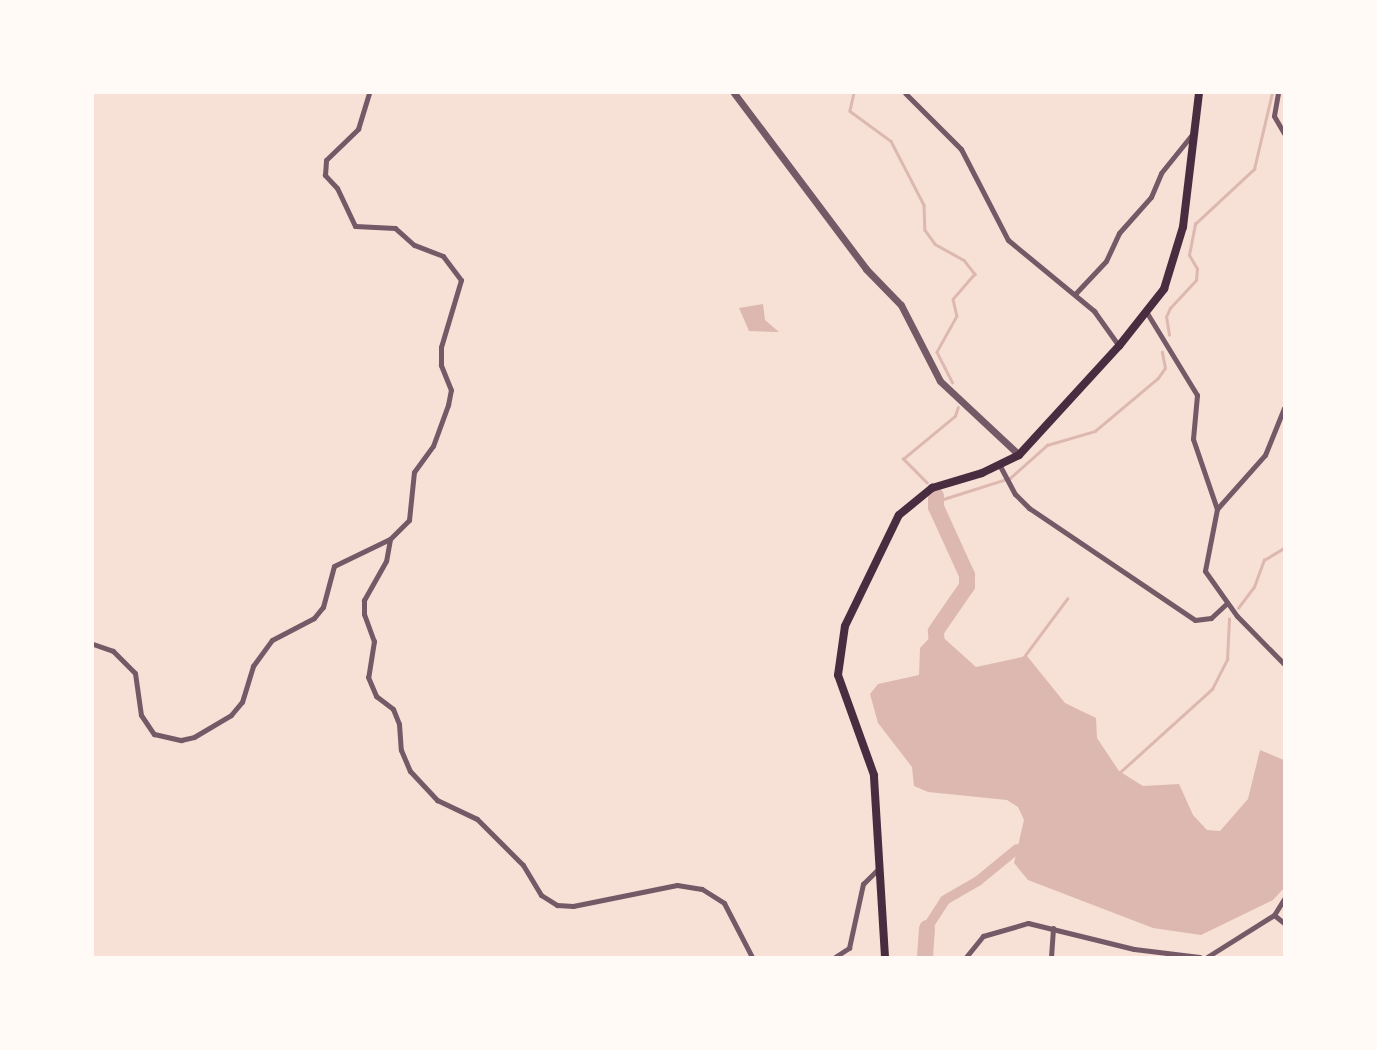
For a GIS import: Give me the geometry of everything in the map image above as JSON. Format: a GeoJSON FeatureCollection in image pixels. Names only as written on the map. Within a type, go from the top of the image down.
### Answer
{"type":"FeatureCollection","features":[{"type":"Feature","properties":{"kind":"main road"},"geometry":{"type":"LineString","coordinates":[[885,957],[874,775],[838,675],[845,626],[900,515],[932,488],[1002,471],[1147,313],[1174,263],[1199,93]]}},
{"type":"Feature","properties":{"kind":"street"},"geometry":{"type":"LineString","coordinates":[[93,644],[113,651],[135,673],[141,715],[154,734],[194,737],[231,715],[242,702],[253,666],[272,640],[314,618],[323,607],[334,566],[390,539],[413,510],[414,472],[433,446],[448,405],[451,390],[441,365],[441,347],[461,279],[443,256],[414,244],[395,228],[355,226],[325,175],[326,160],[358,129],[369,93]]}},
{"type":"Feature","properties":{"kind":"street"},"geometry":{"type":"LineString","coordinates":[[734,93],[866,269],[901,305],[940,382],[1019,455]]}},
{"type":"Feature","properties":{"kind":"street"},"geometry":{"type":"LineString","coordinates":[[905,93],[961,149],[1008,240],[1094,311],[1119,346]]}},
{"type":"Feature","properties":{"kind":"street"},"geometry":{"type":"LineString","coordinates":[[1278,93],[1274,116],[1284,133]]}},
{"type":"Feature","properties":{"kind":"street"},"geometry":{"type":"LineString","coordinates":[[1075,294],[1106,261],[1119,233],[1152,197],[1161,173],[1195,130]]}},
{"type":"Feature","properties":{"kind":"street"},"geometry":{"type":"LineString","coordinates":[[1147,313],[1197,396],[1193,439],[1217,509],[1205,571],[1227,603],[1284,664]]}},
{"type":"Feature","properties":{"kind":"street"},"geometry":{"type":"LineString","coordinates":[[1217,509],[1265,455],[1284,408]]}},
{"type":"Feature","properties":{"kind":"street"},"geometry":{"type":"LineString","coordinates":[[1002,471],[1007,482],[1029,508],[1195,620],[1211,618],[1227,603]]}},
{"type":"Feature","properties":{"kind":"street"},"geometry":{"type":"LineString","coordinates":[[390,539],[386,561],[364,600],[374,641],[368,677],[376,696],[393,709],[399,724],[401,750],[410,771],[437,800],[477,819],[523,865],[541,895],[557,905],[573,906],[677,885],[702,889],[724,903],[752,957]]}},
{"type":"Feature","properties":{"kind":"street"},"geometry":{"type":"LineString","coordinates":[[835,957],[849,948],[863,884],[878,869]]}},
{"type":"Feature","properties":{"kind":"street"},"geometry":{"type":"LineString","coordinates":[[1207,957],[1274,915],[1284,899]]}},
{"type":"Feature","properties":{"kind":"street"},"geometry":{"type":"LineString","coordinates":[[1274,915],[1284,923]]}},
{"type":"Feature","properties":{"kind":"street"},"geometry":{"type":"LineString","coordinates":[[965,957],[983,936],[1015,924],[1053,928],[1133,949],[1200,957]]}},
{"type":"Feature","properties":{"kind":"street"},"geometry":{"type":"LineString","coordinates":[[1051,957],[1053,928]]}},
{"type":"Feature","properties":{"kind":"shaded area"},"geometry":{"type":"Polygon","coordinates":[[[763,304],[765,320],[779,332],[749,331],[739,308],[763,304]]]}},
{"type":"Feature","properties":{"kind":"shaded area"},"geometry":{"type":"Polygon","coordinates":[[[936,631],[976,667],[1027,656],[1065,703],[1096,718],[1097,738],[1119,771],[1143,786],[1179,784],[1193,815],[1207,830],[1220,831],[1248,799],[1260,750],[1284,760],[1284,888],[1273,900],[1201,935],[1153,928],[1028,880],[1014,863],[1024,820],[1018,807],[1007,800],[928,792],[914,786],[912,767],[878,723],[870,694],[878,684],[919,675],[920,648],[936,631]]]}},
{"type":"Feature","properties":{"kind":"waterway"},"geometry":{"type":"LineString","coordinates":[[854,93],[850,111],[891,141],[924,205],[925,230],[935,244],[964,260],[975,274],[953,299],[957,316],[937,352],[952,382]]}},
{"type":"Feature","properties":{"kind":"waterway"},"geometry":{"type":"LineString","coordinates":[[1169,335],[1166,317],[1170,308],[1196,280],[1197,269],[1189,255],[1195,224],[1254,169],[1272,93]]}},
{"type":"Feature","properties":{"kind":"waterway"},"geometry":{"type":"LineString","coordinates":[[937,501],[1010,478],[1047,445],[1095,431],[1158,378],[1165,368],[1162,352]]}},
{"type":"Feature","properties":{"kind":"waterway"},"geometry":{"type":"LineString","coordinates":[[927,483],[903,459],[955,416],[958,407]]}},
{"type":"Feature","properties":{"kind":"waterway"},"geometry":{"type":"LineString","coordinates":[[936,496],[936,507],[967,575],[967,586],[936,631],[937,653]]}},
{"type":"Feature","properties":{"kind":"waterway"},"geometry":{"type":"LineString","coordinates":[[1238,608],[1254,587],[1264,560],[1284,548]]}},
{"type":"Feature","properties":{"kind":"waterway"},"geometry":{"type":"LineString","coordinates":[[1023,658],[1067,599]]}},
{"type":"Feature","properties":{"kind":"waterway"},"geometry":{"type":"LineString","coordinates":[[1118,774],[1212,689],[1227,659],[1229,619]]}},
{"type":"Feature","properties":{"kind":"waterway"},"geometry":{"type":"LineString","coordinates":[[927,928],[945,900],[978,881],[1017,849]]}},
{"type":"Feature","properties":{"kind":"waterway"},"geometry":{"type":"LineString","coordinates":[[925,957],[927,928]]}}]}
